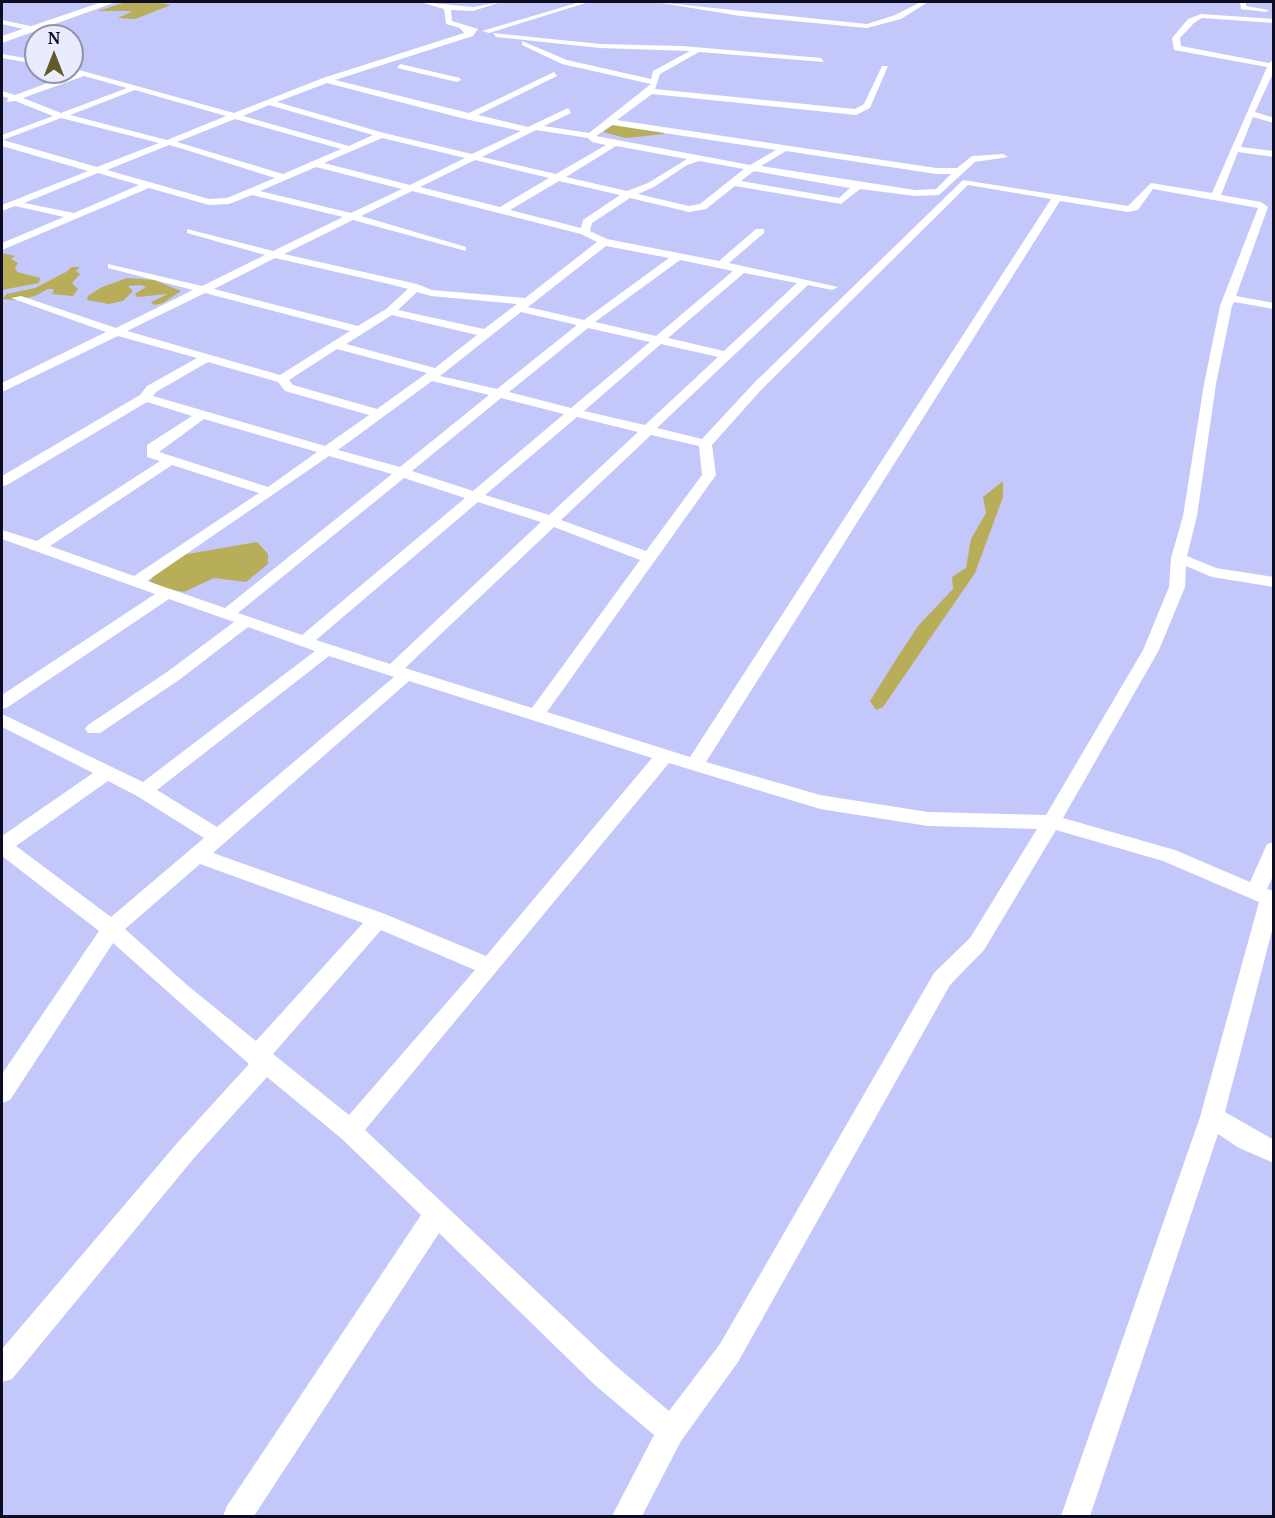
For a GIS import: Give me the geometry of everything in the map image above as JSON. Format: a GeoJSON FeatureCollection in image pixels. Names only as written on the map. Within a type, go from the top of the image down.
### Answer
{"type":"FeatureCollection","features":[{"type":"Feature","properties":{"kind":"main road"},"geometry":{"type":"LineString","coordinates":[[47,24],[111,2]]}},
{"type":"Feature","properties":{"kind":"main road"},"geometry":{"type":"LineString","coordinates":[[2,40],[24,32]]}},
{"type":"Feature","properties":{"kind":"street"},"geometry":{"type":"LineString","coordinates":[[423,2],[447,8],[472,9]]}},
{"type":"Feature","properties":{"kind":"street"},"geometry":{"type":"LineString","coordinates":[[448,20],[454,15],[498,2]]}},
{"type":"Feature","properties":{"kind":"street"},"geometry":{"type":"LineString","coordinates":[[480,32],[586,2]]}},
{"type":"Feature","properties":{"kind":"street"},"geometry":{"type":"LineString","coordinates":[[659,2],[740,14],[867,26],[898,17],[925,2]]}},
{"type":"Feature","properties":{"kind":"street"},"geometry":{"type":"LineString","coordinates":[[1243,2],[1243,8],[1274,10]]}},
{"type":"Feature","properties":{"kind":"street"},"geometry":{"type":"LineString","coordinates":[[447,8],[448,20]]}},
{"type":"Feature","properties":{"kind":"street"},"geometry":{"type":"LineString","coordinates":[[1215,197],[1273,64],[1177,48],[1176,38],[1191,21],[1201,15],[1274,21]]}},
{"type":"Feature","properties":{"kind":"street"},"geometry":{"type":"LineString","coordinates":[[448,20],[466,31],[520,38],[600,46],[698,50],[821,60]]}},
{"type":"Feature","properties":{"kind":"street"},"geometry":{"type":"LineString","coordinates":[[2,22],[24,27]]}},
{"type":"Feature","properties":{"kind":"street"},"geometry":{"type":"LineString","coordinates":[[2,208],[164,142],[326,81],[444,42],[466,31]]}},
{"type":"Feature","properties":{"kind":"street"},"geometry":{"type":"LineString","coordinates":[[496,35],[523,42],[570,63],[655,82]]}},
{"type":"Feature","properties":{"kind":"street"},"geometry":{"type":"LineString","coordinates":[[341,86],[474,40],[520,38]]}},
{"type":"Feature","properties":{"kind":"street"},"geometry":{"type":"LineString","coordinates":[[429,56],[444,42]]}},
{"type":"Feature","properties":{"kind":"street"},"geometry":{"type":"LineString","coordinates":[[591,136],[650,91],[655,82],[656,73],[698,50]]}},
{"type":"Feature","properties":{"kind":"street"},"geometry":{"type":"LineString","coordinates":[[2,56],[24,60]]}},
{"type":"Feature","properties":{"kind":"street"},"geometry":{"type":"LineString","coordinates":[[400,66],[457,80]]}},
{"type":"Feature","properties":{"kind":"street"},"geometry":{"type":"LineString","coordinates":[[650,91],[856,112],[867,106],[885,68]]}},
{"type":"Feature","properties":{"kind":"street"},"geometry":{"type":"LineString","coordinates":[[84,74],[351,149]]}},
{"type":"Feature","properties":{"kind":"street"},"geometry":{"type":"LineString","coordinates":[[468,117],[554,74]]}},
{"type":"Feature","properties":{"kind":"street"},"geometry":{"type":"LineString","coordinates":[[326,81],[468,117],[533,129],[591,136],[598,142],[612,145],[857,186],[928,194],[939,192],[951,180],[962,177]]}},
{"type":"Feature","properties":{"kind":"street"},"geometry":{"type":"LineString","coordinates":[[2,102],[55,84]]}},
{"type":"Feature","properties":{"kind":"street"},"geometry":{"type":"LineString","coordinates":[[2,138],[134,88]]}},
{"type":"Feature","properties":{"kind":"street"},"geometry":{"type":"LineString","coordinates":[[2,93],[62,116],[164,142],[282,177]]}},
{"type":"Feature","properties":{"kind":"street"},"geometry":{"type":"LineString","coordinates":[[270,102],[381,135],[475,159],[697,209],[703,207],[753,167],[787,147]]}},
{"type":"Feature","properties":{"kind":"street"},"geometry":{"type":"LineString","coordinates":[[2,388],[475,159],[568,111]]}},
{"type":"Feature","properties":{"kind":"street"},"geometry":{"type":"LineString","coordinates":[[1250,114],[1274,121]]}},
{"type":"Feature","properties":{"kind":"street"},"geometry":{"type":"LineString","coordinates":[[612,122],[936,171],[1057,198],[1132,209],[1151,186],[1263,207],[1230,298],[1210,384],[1190,516],[1179,558],[1177,587],[1151,650],[1051,822],[976,944],[942,980],[729,1353],[671,1431],[627,1516]]}},
{"type":"Feature","properties":{"kind":"street"},"geometry":{"type":"LineString","coordinates":[[2,143],[98,168],[147,185],[219,202],[250,192],[381,135]]}},
{"type":"Feature","properties":{"kind":"street"},"geometry":{"type":"LineString","coordinates":[[501,211],[612,145]]}},
{"type":"Feature","properties":{"kind":"street"},"geometry":{"type":"LineString","coordinates":[[1235,149],[1274,154]]}},
{"type":"Feature","properties":{"kind":"street"},"geometry":{"type":"LineString","coordinates":[[537,714],[709,475],[705,444],[757,387],[962,177],[972,159],[1003,157]]}},
{"type":"Feature","properties":{"kind":"street"},"geometry":{"type":"LineString","coordinates":[[316,164],[566,227],[586,227],[628,194],[651,185],[684,163],[697,159]]}},
{"type":"Feature","properties":{"kind":"street"},"geometry":{"type":"LineString","coordinates":[[733,183],[842,201],[857,186]]}},
{"type":"Feature","properties":{"kind":"street"},"geometry":{"type":"LineString","coordinates":[[2,248],[147,185]]}},
{"type":"Feature","properties":{"kind":"street"},"geometry":{"type":"LineString","coordinates":[[250,192],[353,217],[462,249]]}},
{"type":"Feature","properties":{"kind":"street"},"geometry":{"type":"LineString","coordinates":[[695,764],[1057,198]]}},
{"type":"Feature","properties":{"kind":"street"},"geometry":{"type":"LineString","coordinates":[[2,200],[76,216]]}},
{"type":"Feature","properties":{"kind":"street"},"geometry":{"type":"LineString","coordinates":[[586,227],[604,242],[832,287]]}},
{"type":"Feature","properties":{"kind":"street"},"geometry":{"type":"LineString","coordinates":[[191,231],[275,255],[417,287],[431,293],[524,305],[584,325],[659,339],[725,355]]}},
{"type":"Feature","properties":{"kind":"street"},"geometry":{"type":"LineString","coordinates":[[720,265],[760,231]]}},
{"type":"Feature","properties":{"kind":"street"},"geometry":{"type":"LineString","coordinates":[[135,582],[270,492],[434,374],[489,334],[604,242]]}},
{"type":"Feature","properties":{"kind":"street"},"geometry":{"type":"LineString","coordinates":[[227,614],[498,393],[584,325],[677,257]]}},
{"type":"Feature","properties":{"kind":"street"},"geometry":{"type":"LineString","coordinates":[[112,266],[201,291],[361,330]]}},
{"type":"Feature","properties":{"kind":"street"},"geometry":{"type":"LineString","coordinates":[[304,642],[573,411],[742,270]]}},
{"type":"Feature","properties":{"kind":"street"},"geometry":{"type":"LineString","coordinates":[[2,1093],[111,929],[219,838],[399,673],[551,521],[805,282]]}},
{"type":"Feature","properties":{"kind":"street"},"geometry":{"type":"LineString","coordinates":[[282,379],[339,346],[390,311],[417,287]]}},
{"type":"Feature","properties":{"kind":"street"},"geometry":{"type":"LineString","coordinates":[[17,298],[114,332],[282,379],[288,388],[378,413]]}},
{"type":"Feature","properties":{"kind":"street"},"geometry":{"type":"LineString","coordinates":[[1230,298],[1274,306]]}},
{"type":"Feature","properties":{"kind":"street"},"geometry":{"type":"LineString","coordinates":[[390,311],[489,334]]}},
{"type":"Feature","properties":{"kind":"street"},"geometry":{"type":"LineString","coordinates":[[339,346],[498,393],[705,444]]}},
{"type":"Feature","properties":{"kind":"street"},"geometry":{"type":"LineString","coordinates":[[2,482],[145,398],[151,389],[206,358]]}},
{"type":"Feature","properties":{"kind":"street"},"geometry":{"type":"LineString","coordinates":[[145,398],[200,416],[401,472],[551,521],[650,558]]}},
{"type":"Feature","properties":{"kind":"street"},"geometry":{"type":"LineString","coordinates":[[200,416],[152,448],[152,454],[270,492]]}},
{"type":"Feature","properties":{"kind":"street"},"geometry":{"type":"LineString","coordinates":[[38,547],[169,461]]}},
{"type":"Feature","properties":{"kind":"street"},"geometry":{"type":"LineString","coordinates":[[2,548],[9,536],[327,650],[789,794],[831,804],[928,819],[1051,822],[1168,855],[1266,896]]}},
{"type":"Feature","properties":{"kind":"street"},"geometry":{"type":"LineString","coordinates":[[1179,558],[1212,572],[1274,582]]}},
{"type":"Feature","properties":{"kind":"street"},"geometry":{"type":"LineString","coordinates":[[1177,587],[1212,572]]}},
{"type":"Feature","properties":{"kind":"street"},"geometry":{"type":"LineString","coordinates":[[2,703],[166,594]]}},
{"type":"Feature","properties":{"kind":"street"},"geometry":{"type":"LineString","coordinates":[[94,729],[173,676],[246,621]]}},
{"type":"Feature","properties":{"kind":"street"},"geometry":{"type":"LineString","coordinates":[[144,791],[327,650]]}},
{"type":"Feature","properties":{"kind":"street"},"geometry":{"type":"LineString","coordinates":[[2,720],[144,791],[219,838]]}},
{"type":"Feature","properties":{"kind":"street"},"geometry":{"type":"LineString","coordinates":[[350,1131],[490,968],[665,755]]}},
{"type":"Feature","properties":{"kind":"street"},"geometry":{"type":"LineString","coordinates":[[108,772],[2,846],[111,929],[261,1060],[350,1131],[606,1376],[671,1431]]}},
{"type":"Feature","properties":{"kind":"street"},"geometry":{"type":"LineString","coordinates":[[1076,1516],[1212,1117],[1266,896],[1274,849]]}},
{"type":"Feature","properties":{"kind":"street"},"geometry":{"type":"LineString","coordinates":[[198,855],[378,920],[490,968]]}},
{"type":"Feature","properties":{"kind":"street"},"geometry":{"type":"LineString","coordinates":[[2,1369],[378,920]]}},
{"type":"Feature","properties":{"kind":"street"},"geometry":{"type":"LineString","coordinates":[[1212,1117],[1247,1140],[1274,1152]]}},
{"type":"Feature","properties":{"kind":"street"},"geometry":{"type":"LineString","coordinates":[[237,1516],[437,1213]]}},
{"type":"Feature","properties":{"kind":"shaded area"},"geometry":{"type":"Polygon","coordinates":[[[126,2],[156,2],[171,5],[135,19],[118,18],[133,11],[98,11],[126,2]]]}},
{"type":"Feature","properties":{"kind":"shaded area"},"geometry":{"type":"Polygon","coordinates":[[[616,123],[665,129],[664,134],[626,138],[603,132],[616,123]]]}},
{"type":"Feature","properties":{"kind":"shaded area"},"geometry":{"type":"Polygon","coordinates":[[[2,253],[15,256],[11,259],[18,263],[15,268],[17,272],[40,278],[39,283],[2,290],[2,253]]]}},
{"type":"Feature","properties":{"kind":"shaded area"},"geometry":{"type":"Polygon","coordinates":[[[72,267],[80,267],[76,271],[80,274],[72,283],[78,289],[73,296],[52,294],[54,289],[48,289],[35,296],[15,300],[2,299],[7,294],[35,288],[72,267]]]}},
{"type":"Feature","properties":{"kind":"shaded area"},"geometry":{"type":"Polygon","coordinates":[[[127,278],[154,280],[181,291],[163,303],[154,305],[151,302],[168,294],[137,297],[135,294],[146,287],[141,285],[128,286],[133,291],[123,301],[109,304],[87,300],[88,296],[100,288],[127,278]]]}},
{"type":"Feature","properties":{"kind":"shaded area"},"geometry":{"type":"Polygon","coordinates":[[[1003,481],[1003,497],[975,573],[883,707],[876,710],[870,701],[897,658],[918,626],[953,589],[952,577],[966,568],[971,539],[986,513],[983,497],[1003,481]]]}},
{"type":"Feature","properties":{"kind":"shaded area"},"geometry":{"type":"Polygon","coordinates":[[[257,542],[268,554],[268,564],[246,582],[214,578],[184,592],[162,588],[150,581],[159,568],[176,556],[257,542]]]}}]}
